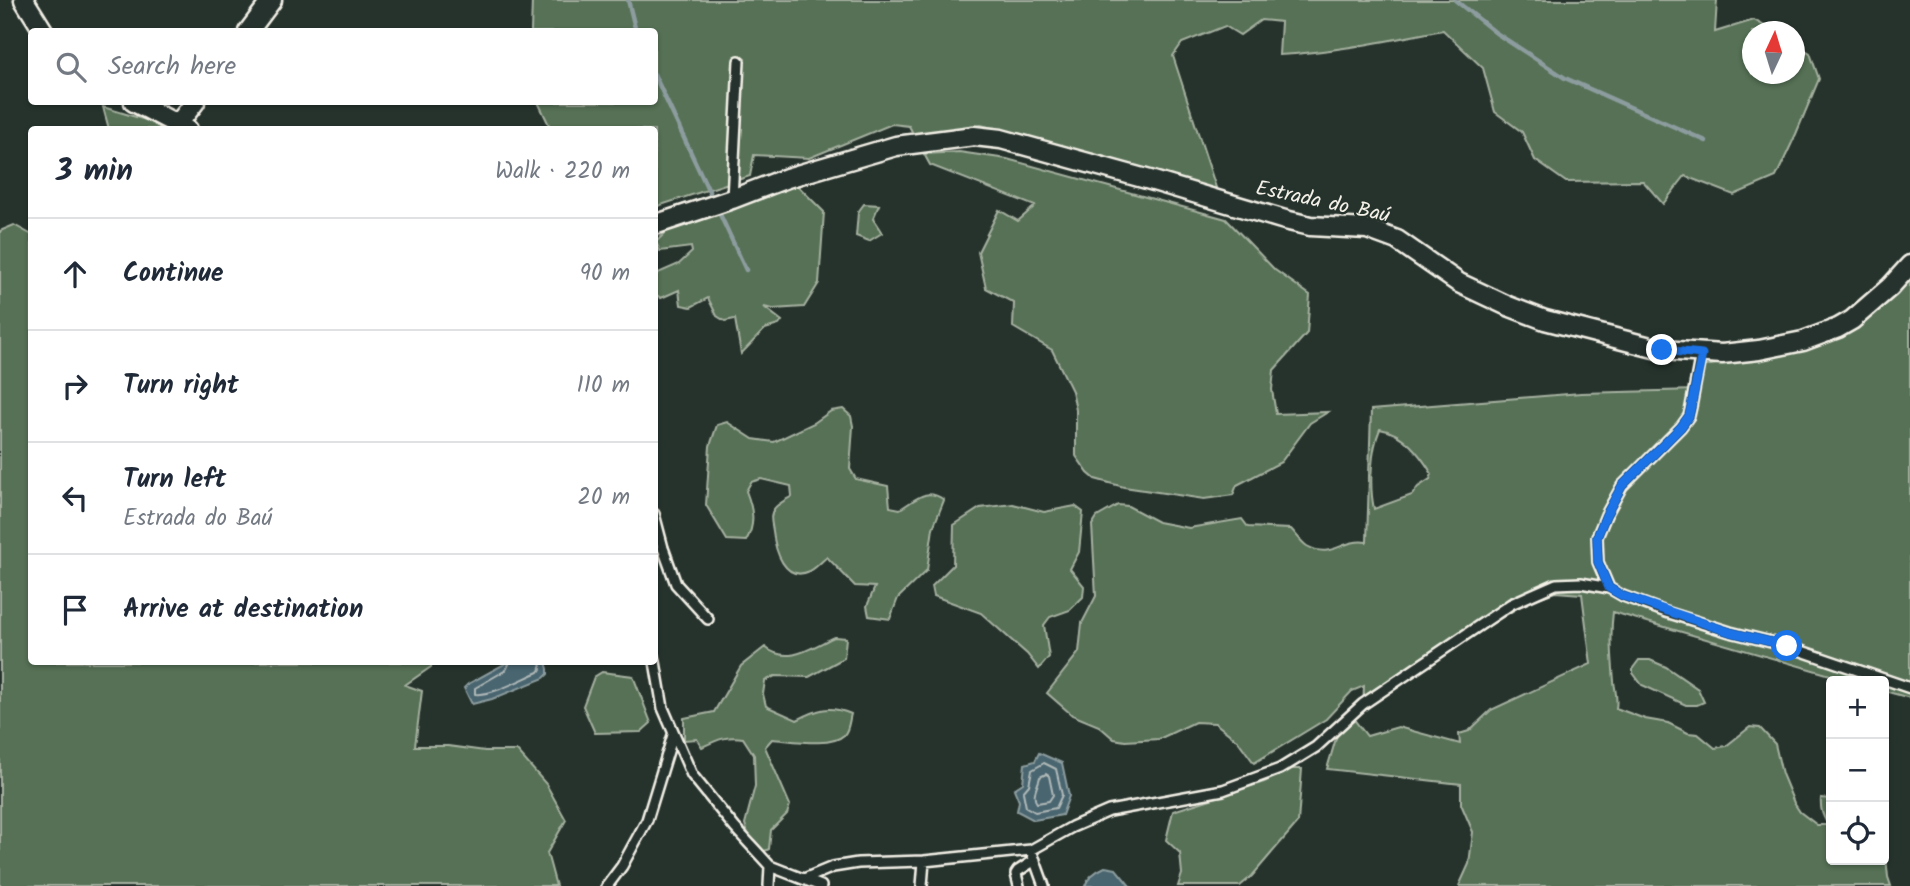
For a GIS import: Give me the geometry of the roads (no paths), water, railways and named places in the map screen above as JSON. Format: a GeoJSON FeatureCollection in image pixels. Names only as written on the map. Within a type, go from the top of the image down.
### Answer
{"type":"FeatureCollection","features":[{"type":"Feature","properties":{"kind":"street"},"geometry":{"type":"LineString","coordinates":[[251,28],[272,0]]}},
{"type":"Feature","properties":{"kind":"street"},"geometry":{"type":"LineString","coordinates":[[31,3],[42,28]]}},
{"type":"Feature","properties":{"kind":"street"},"geometry":{"type":"LineString","coordinates":[[140,105],[181,126]]}},
{"type":"Feature","properties":{"kind":"street"},"geometry":{"type":"LineString","coordinates":[[183,126],[194,105]]}},
{"type":"Feature","properties":{"kind":"street","name":"Estrada do Baú"},"geometry":{"type":"LineString","coordinates":[[658,224],[787,178],[896,146],[974,135],[1001,139],[1310,226],[1367,229],[1398,240],[1460,283],[1508,306],[1545,320],[1662,350],[1722,354],[1803,341],[1838,328],[1868,307],[1910,265]]}},
{"type":"Feature","properties":{"kind":"lane"},"geometry":{"type":"LineString","coordinates":[[732,199],[739,61]]}},
{"type":"Feature","properties":{"kind":"lane"},"geometry":{"type":"LineString","coordinates":[[1609,588],[1598,562],[1597,537],[1622,486],[1689,416],[1702,354]]}},
{"type":"Feature","properties":{"kind":"lane"},"geometry":{"type":"LineString","coordinates":[[658,529],[676,584],[708,619]]}},
{"type":"Feature","properties":{"kind":"lane"},"geometry":{"type":"LineString","coordinates":[[1019,886],[1016,874],[1018,871],[1033,855],[1072,827],[1109,811],[1223,790],[1280,769],[1316,747],[1363,704],[1511,604],[1556,583],[1581,583],[1609,588],[1666,612],[1787,646],[1910,688]]}},
{"type":"Feature","properties":{"kind":"lane"},"geometry":{"type":"LineString","coordinates":[[656,665],[663,708],[692,775],[770,866],[821,886]]}},
{"type":"Feature","properties":{"kind":"lane"},"geometry":{"type":"LineString","coordinates":[[607,886],[622,866],[647,820],[673,735]]}},
{"type":"Feature","properties":{"kind":"lane"},"geometry":{"type":"LineString","coordinates":[[804,879],[833,867],[858,863],[1033,855]]}},
{"type":"Feature","properties":{"kind":"lane"},"geometry":{"type":"LineString","coordinates":[[1033,855],[1044,886]]}},
{"type":"Feature","properties":{"kind":"lane"},"geometry":{"type":"LineString","coordinates":[[922,886],[924,861]]}},
{"type":"Feature","properties":{"kind":"lane"},"geometry":{"type":"LineString","coordinates":[[769,886],[770,866]]}},
{"type":"Feature","properties":{"kind":"water"},"geometry":{"type":"Polygon","coordinates":[[[503,665],[547,665],[548,669],[544,678],[472,704],[464,688],[503,665]]]}},
{"type":"Feature","properties":{"kind":"water"},"geometry":{"type":"Polygon","coordinates":[[[1039,753],[1062,763],[1069,796],[1062,815],[1034,820],[1017,811],[1019,801],[1014,789],[1023,783],[1025,764],[1035,761],[1039,753]]]}},
{"type":"Feature","properties":{"kind":"water"},"geometry":{"type":"Polygon","coordinates":[[[1105,867],[1116,869],[1130,886],[1085,886],[1093,874],[1105,867]]]}},
{"type":"Feature","properties":{"kind":"waterway"},"geometry":{"type":"LineString","coordinates":[[628,0],[635,28]]}},
{"type":"Feature","properties":{"kind":"waterway"},"geometry":{"type":"LineString","coordinates":[[1455,0],[1496,33],[1565,78],[1706,141]]}},
{"type":"Feature","properties":{"kind":"waterway"},"geometry":{"type":"LineString","coordinates":[[658,83],[713,200]]}},
{"type":"Feature","properties":{"kind":"waterway"},"geometry":{"type":"LineString","coordinates":[[717,208],[746,270]]}}]}
